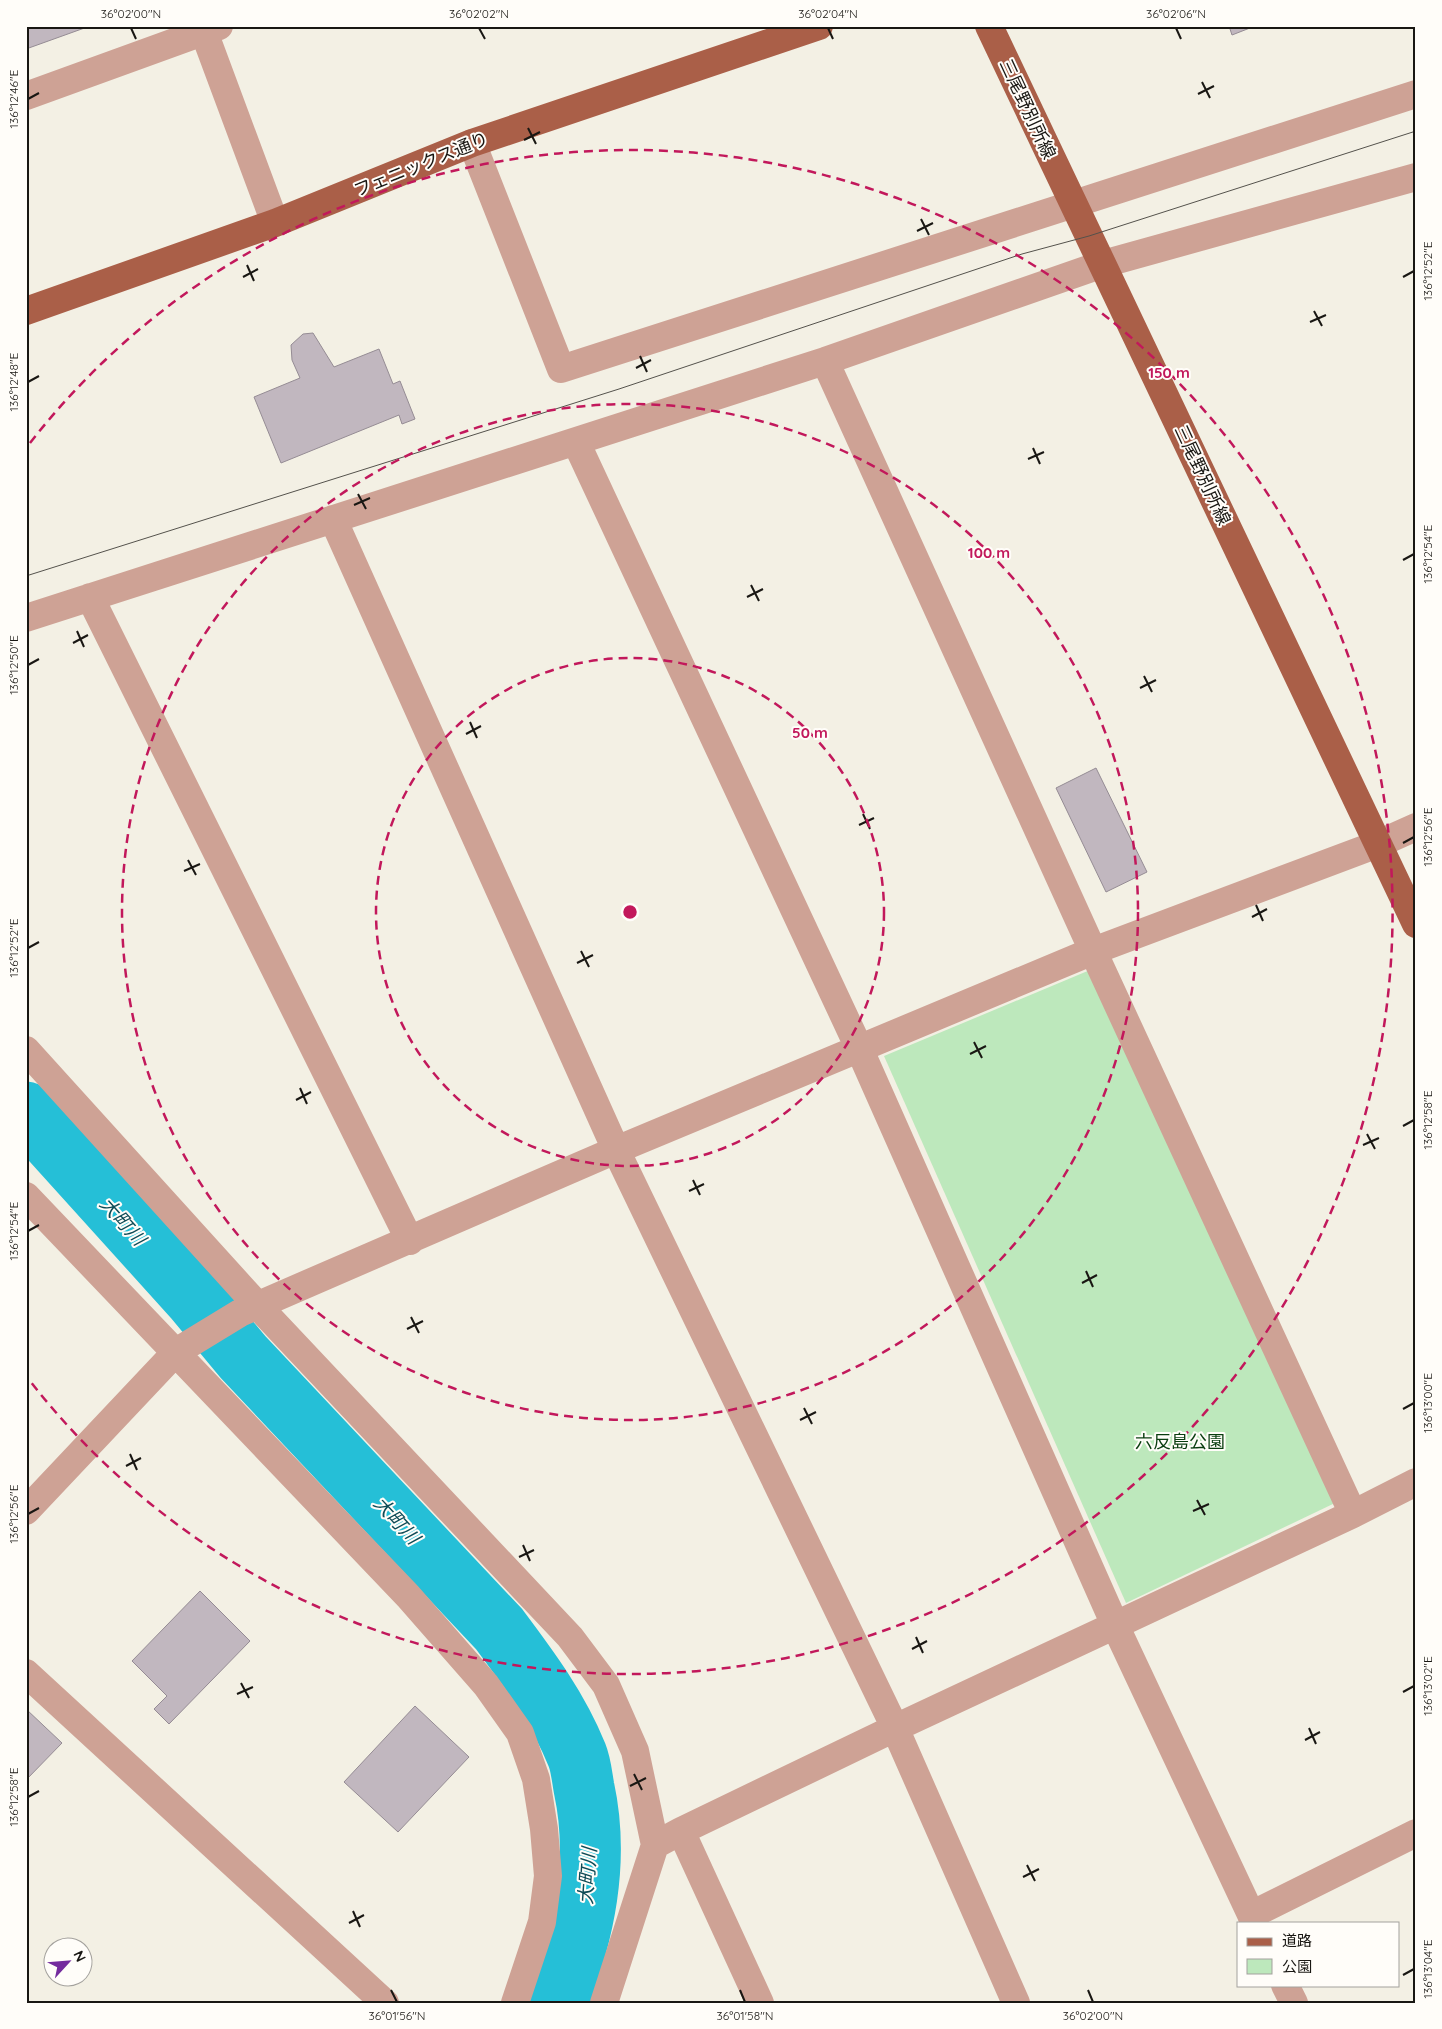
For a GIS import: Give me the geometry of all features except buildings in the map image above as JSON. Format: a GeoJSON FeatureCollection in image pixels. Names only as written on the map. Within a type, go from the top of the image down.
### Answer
{"type":"FeatureCollection","features":[{"type":"Feature","properties":{"kind":"main road","name":"フェニックス通り"},"geometry":{"type":"LineString","coordinates":[[26,311],[275,223],[472,143],[819,26]]}},
{"type":"Feature","properties":{"kind":"main road","name":"三尾野別所線"},"geometry":{"type":"LineString","coordinates":[[988,26],[1416,924]]}},
{"type":"Feature","properties":{"kind":"street"},"geometry":{"type":"LineString","coordinates":[[26,96],[212,29],[275,223]]}},
{"type":"Feature","properties":{"kind":"street"},"geometry":{"type":"LineString","coordinates":[[472,143],[561,369],[1416,94]]}},
{"type":"Feature","properties":{"kind":"street"},"geometry":{"type":"LineString","coordinates":[[26,618],[825,361],[1103,264],[1416,177]]}},
{"type":"Feature","properties":{"kind":"street"},"geometry":{"type":"LineString","coordinates":[[825,361],[1093,951],[1353,1514]]}},
{"type":"Feature","properties":{"kind":"street"},"geometry":{"type":"LineString","coordinates":[[576,442],[859,1048],[1115,1625],[1253,1919],[1416,1833]]}},
{"type":"Feature","properties":{"kind":"street"},"geometry":{"type":"LineString","coordinates":[[333,519],[616,1150],[895,1728],[1016,2003]]}},
{"type":"Feature","properties":{"kind":"street"},"geometry":{"type":"LineString","coordinates":[[90,597],[410,1242]]}},
{"type":"Feature","properties":{"kind":"street"},"geometry":{"type":"LineString","coordinates":[[26,1511],[183,1347],[249,1310],[410,1242],[616,1150],[1093,951],[1378,844],[1416,827]]}},
{"type":"Feature","properties":{"kind":"street"},"geometry":{"type":"LineString","coordinates":[[26,1050],[249,1310],[570,1637],[606,1685],[635,1751],[655,1845],[604,2003]]}},
{"type":"Feature","properties":{"kind":"street"},"geometry":{"type":"LineString","coordinates":[[26,1196],[183,1347],[486,1685],[520,1733],[536,1779],[544,1829],[548,1876],[542,1922],[515,2003]]}},
{"type":"Feature","properties":{"kind":"street"},"geometry":{"type":"LineString","coordinates":[[655,1845],[895,1728],[1353,1514],[1416,1482]]}},
{"type":"Feature","properties":{"kind":"street"},"geometry":{"type":"LineString","coordinates":[[26,1673],[385,2003]]}},
{"type":"Feature","properties":{"kind":"street"},"geometry":{"type":"LineString","coordinates":[[681,1831],[760,2003]]}},
{"type":"Feature","properties":{"kind":"street"},"geometry":{"type":"LineString","coordinates":[[1286,1986],[1294,2003]]}},
{"type":"Feature","properties":{"kind":"green space","name":"六反島公園"},"geometry":{"type":"Polygon","coordinates":[[[1090,970],[1335,1503],[1126,1603],[884,1056],[1090,970]]]}},
{"type":"Feature","properties":{"kind":"waterway","name":"大町川"},"geometry":{"type":"LineString","coordinates":[[26,1112],[194,1298],[243,1357],[499,1629],[552,1705],[580,1763],[589,1816],[590,1843],[590,1870],[582,1924],[558,2003]]}},
{"type":"Feature","properties":{"kind":"tram line"},"geometry":{"type":"LineString","coordinates":[[26,576],[619,389],[1022,254],[1089,236],[1416,131]]}}]}
